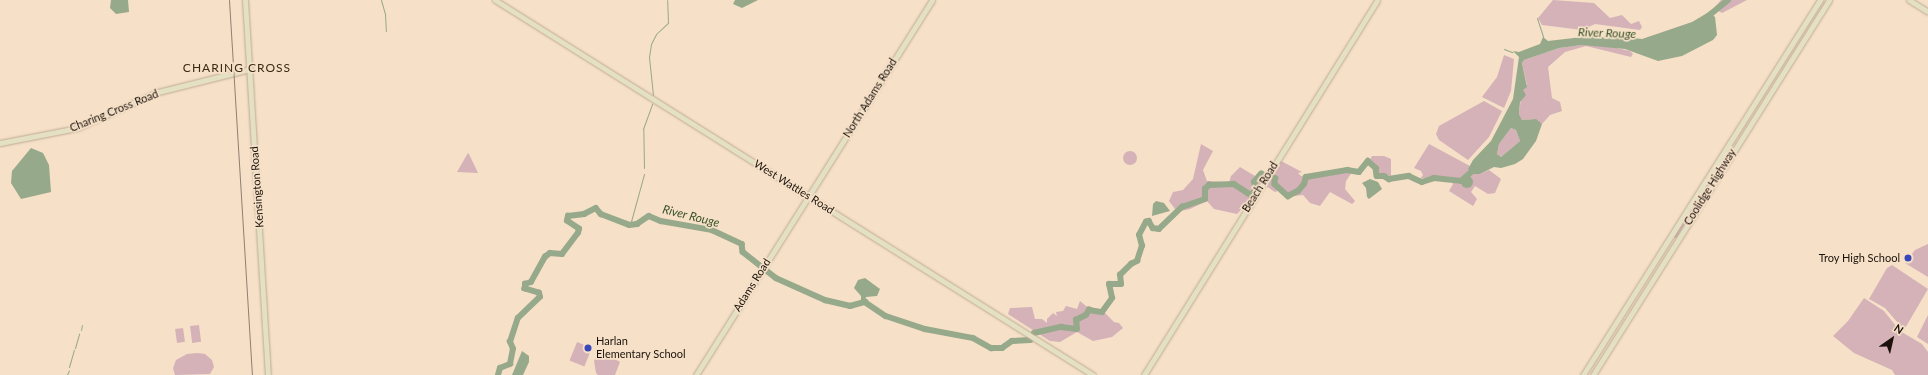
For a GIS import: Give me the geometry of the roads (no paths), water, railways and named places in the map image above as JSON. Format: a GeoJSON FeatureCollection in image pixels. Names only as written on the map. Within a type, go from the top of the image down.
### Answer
{"type":"FeatureCollection","features":[{"type":"Feature","properties":{"kind":"street","name":"Kensington Road"},"geometry":{"type":"LineString","coordinates":[[245,0],[268,375]]}},
{"type":"Feature","properties":{"kind":"street","name":"West Wattles Road"},"geometry":{"type":"LineString","coordinates":[[494,0],[1093,375]]}},
{"type":"Feature","properties":{"kind":"street","name":"North Adams Road"},"geometry":{"type":"LineString","coordinates":[[809,196],[932,0]]}},
{"type":"Feature","properties":{"kind":"street","name":"Beach Road"},"geometry":{"type":"LineString","coordinates":[[1144,375],[1377,0]]}},
{"type":"Feature","properties":{"kind":"street","name":"Coolidge Highway"},"geometry":{"type":"LineString","coordinates":[[1593,375],[1829,0]]}},
{"type":"Feature","properties":{"kind":"street"},"geometry":{"type":"LineString","coordinates":[[1909,0],[1928,12]]}},
{"type":"Feature","properties":{"kind":"street","name":"Coolidge Highway"},"geometry":{"type":"LineString","coordinates":[[1583,375],[1820,1]]}},
{"type":"Feature","properties":{"kind":"street"},"geometry":{"type":"LineString","coordinates":[[1820,1],[1824,9]]}},
{"type":"Feature","properties":{"kind":"street","name":"Charing Cross Road"},"geometry":{"type":"LineString","coordinates":[[0,142],[77,128],[158,92],[250,69]]}},
{"type":"Feature","properties":{"kind":"street","name":"Adams Road"},"geometry":{"type":"LineString","coordinates":[[696,375],[809,196]]}},
{"type":"Feature","properties":{"kind":"waterway"},"geometry":{"type":"LineString","coordinates":[[381,0],[385,14],[386,31]]}},
{"type":"Feature","properties":{"kind":"waterway"},"geometry":{"type":"LineString","coordinates":[[653,95],[649,57],[651,44],[656,34],[668,23],[667,0]]}},
{"type":"Feature","properties":{"kind":"waterway","name":"River Rouge"},"geometry":{"type":"LineString","coordinates":[[1706,18],[1728,0]]}},
{"type":"Feature","properties":{"kind":"waterway"},"geometry":{"type":"LineString","coordinates":[[1537,18],[1543,37]]}},
{"type":"Feature","properties":{"kind":"waterway"},"geometry":{"type":"LineString","coordinates":[[1504,49],[1512,52]]}},
{"type":"Feature","properties":{"kind":"waterway"},"geometry":{"type":"LineString","coordinates":[[644,168],[643,129],[652,104]]}},
{"type":"Feature","properties":{"kind":"waterway","name":"River Rouge"},"geometry":{"type":"LineString","coordinates":[[1034,333],[1061,327],[1077,329],[1076,320],[1086,315],[1089,310],[1102,312],[1112,298],[1109,284],[1121,284],[1120,275],[1131,264],[1137,261],[1142,246],[1139,235],[1146,222],[1149,221],[1153,228],[1159,229],[1182,207],[1205,199],[1205,189],[1209,185],[1234,184],[1251,195],[1256,189],[1254,182],[1261,174],[1275,178],[1275,184],[1288,196],[1298,191],[1304,184],[1306,177],[1347,170],[1359,172],[1368,161],[1376,168],[1377,176],[1384,176],[1389,179],[1409,176],[1422,182],[1434,178],[1461,181],[1476,168]]}},
{"type":"Feature","properties":{"kind":"waterway"},"geometry":{"type":"LineString","coordinates":[[630,225],[644,174]]}},
{"type":"Feature","properties":{"kind":"waterway","name":"River Rouge"},"geometry":{"type":"LineString","coordinates":[[498,375],[500,368],[510,364],[513,349],[510,342],[518,318],[540,297],[539,293],[525,289],[525,284],[531,282],[545,257],[550,253],[562,254],[578,233],[579,229],[567,221],[568,216],[584,214],[596,208],[601,214],[629,225],[637,224],[649,216],[661,221],[712,230],[742,244],[743,252],[776,278],[825,300],[850,306],[865,302],[886,316],[925,329],[973,338],[991,348],[1002,348],[1012,341],[1030,340]]}},
{"type":"Feature","properties":{"kind":"waterway"},"geometry":{"type":"LineString","coordinates":[[81,330],[82,325]]}},
{"type":"Feature","properties":{"kind":"waterway"},"geometry":{"type":"LineString","coordinates":[[75,348],[79,334]]}},
{"type":"Feature","properties":{"kind":"waterway"},"geometry":{"type":"LineString","coordinates":[[69,367],[74,350]]}},
{"type":"Feature","properties":{"kind":"waterway"},"geometry":{"type":"LineString","coordinates":[[67,375],[69,370]]}},
{"type":"Feature","properties":{"kind":"railway"},"geometry":{"type":"LineString","coordinates":[[229,0],[252,375]]}},
{"type":"Feature","properties":{"kind":"place","name":"Troy High School"},"geometry":{"type":"Point","coordinates":[1908,258]}},
{"type":"Feature","properties":{"kind":"place","name":"Harlan Elementary School"},"geometry":{"type":"Point","coordinates":[588,348]}},
{"type":"Feature","properties":{"kind":"district","name":"CHARING CROSS"},"geometry":{"type":"Point","coordinates":[237,68]}}]}
